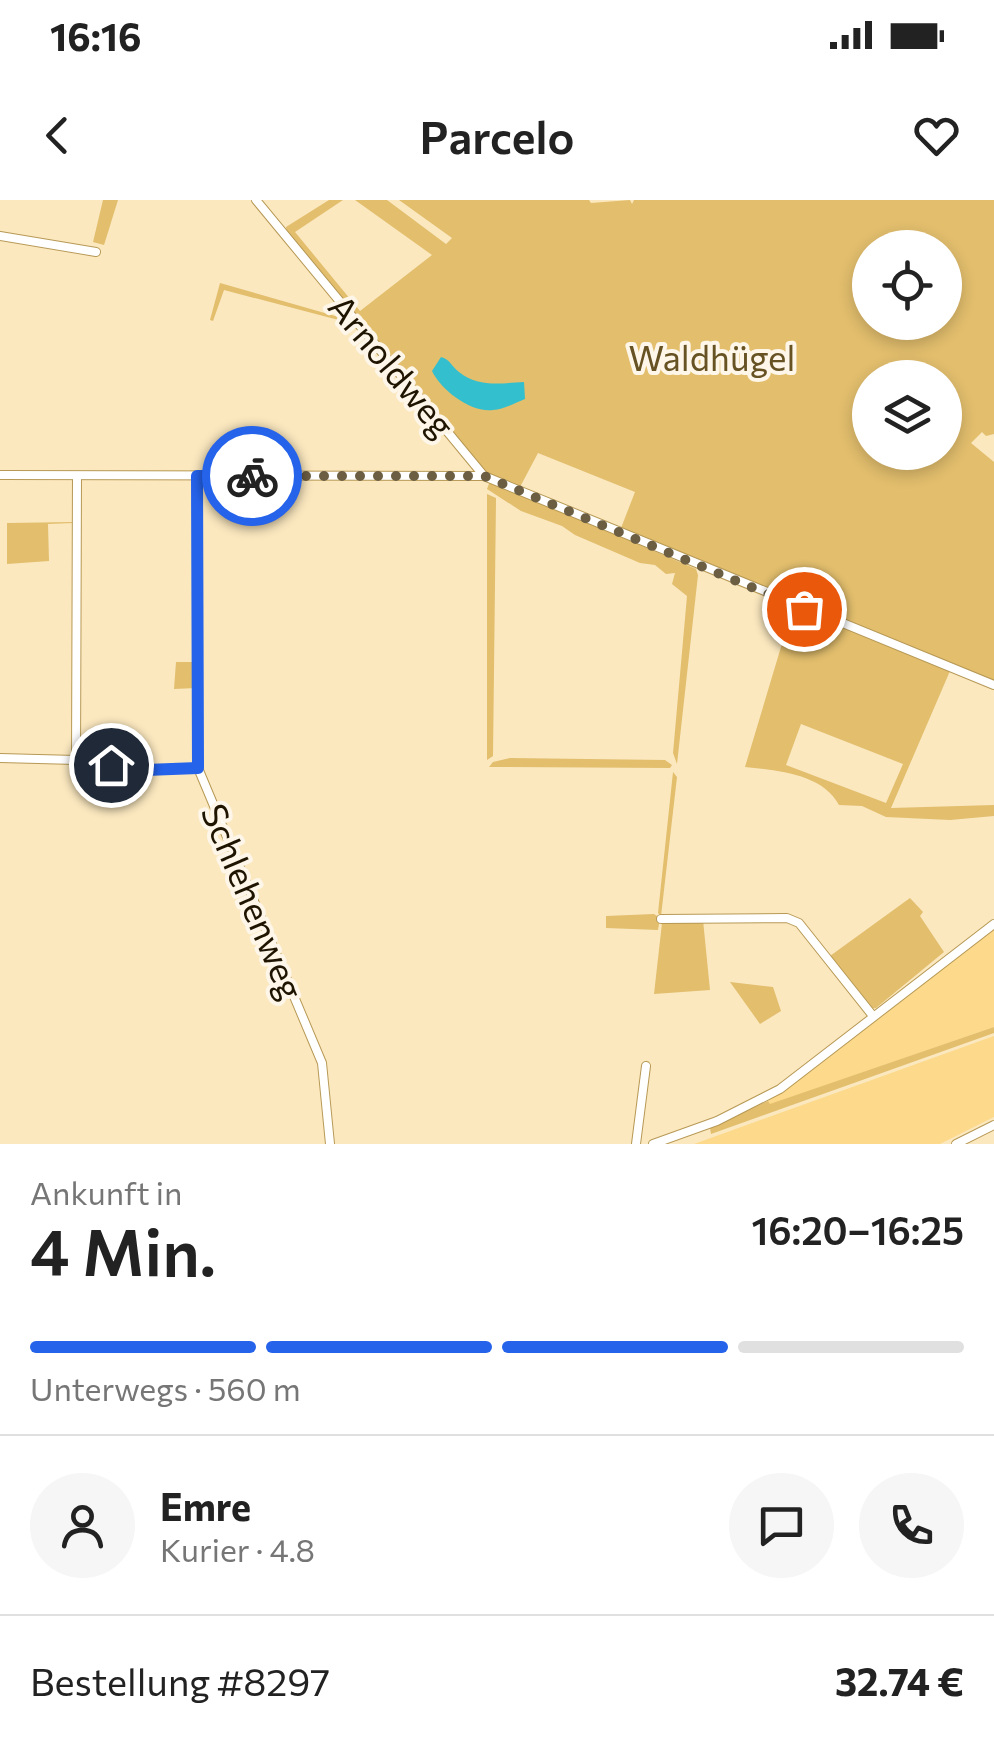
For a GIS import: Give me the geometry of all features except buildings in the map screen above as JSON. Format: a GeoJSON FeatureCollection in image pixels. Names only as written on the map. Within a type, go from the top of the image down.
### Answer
{"type":"FeatureCollection","features":[{"type":"Feature","properties":{"kind":"street","name":"Arnoldweg"},"geometry":{"type":"LineString","coordinates":[[256,200],[484,476],[994,685]]}},
{"type":"Feature","properties":{"kind":"street"},"geometry":{"type":"LineString","coordinates":[[0,236],[96,252]]}},
{"type":"Feature","properties":{"kind":"street"},"geometry":{"type":"LineString","coordinates":[[0,475],[484,476]]}},
{"type":"Feature","properties":{"kind":"street"},"geometry":{"type":"LineString","coordinates":[[76,476],[76,760]]}},
{"type":"Feature","properties":{"kind":"street","name":"Schlehenweg"},"geometry":{"type":"LineString","coordinates":[[197,476],[198,768],[322,1063],[330,1144]]}},
{"type":"Feature","properties":{"kind":"street"},"geometry":{"type":"LineString","coordinates":[[0,758],[76,760],[146,770],[198,768]]}},
{"type":"Feature","properties":{"kind":"street"},"geometry":{"type":"LineString","coordinates":[[661,919],[787,918],[799,923],[873,1016]]}},
{"type":"Feature","properties":{"kind":"street"},"geometry":{"type":"LineString","coordinates":[[654,1144],[758,1102],[801,1074],[994,924]]}},
{"type":"Feature","properties":{"kind":"street"},"geometry":{"type":"LineString","coordinates":[[636,1144],[646,1066]]}},
{"type":"Feature","properties":{"kind":"street"},"geometry":{"type":"LineString","coordinates":[[956,1144],[994,1125]]}},
{"type":"Feature","properties":{"kind":"shaded area"},"geometry":{"type":"Polygon","coordinates":[[[994,929],[994,1027],[769,1105],[768,1101],[994,929]]]}},
{"type":"Feature","properties":{"kind":"shaded area"},"geometry":{"type":"Polygon","coordinates":[[[994,1036],[994,1117],[940,1144],[694,1144],[994,1036]]]}},
{"type":"Feature","properties":{"kind":"green space"},"geometry":{"type":"Polygon","coordinates":[[[103,200],[118,200],[104,245],[93,242],[103,200]]]}},
{"type":"Feature","properties":{"kind":"green space","name":"Waldhügel"},"geometry":{"type":"Polygon","coordinates":[[[329,200],[343,200],[295,232],[360,311],[432,255],[355,200],[387,200],[446,244],[452,238],[399,200],[630,200],[632,204],[634,200],[994,200],[994,434],[986,436],[982,432],[971,443],[994,462],[994,682],[944,668],[950,671],[891,808],[994,805],[994,816],[950,820],[886,817],[862,806],[839,805],[811,780],[745,767],[793,607],[621,528],[635,492],[538,453],[520,487],[482,470],[286,227],[329,200]],[[801,724],[786,765],[886,803],[903,764],[801,724]]]}},
{"type":"Feature","properties":{"kind":"green space"},"geometry":{"type":"Polygon","coordinates":[[[220,283],[350,323],[224,290],[213,321],[210,320],[220,283]]]}},
{"type":"Feature","properties":{"kind":"green space"},"geometry":{"type":"Polygon","coordinates":[[[490,481],[696,569],[677,764],[673,753],[687,596],[672,584],[675,573],[666,574],[655,565],[640,563],[521,511],[487,489],[490,481]]]}},
{"type":"Feature","properties":{"kind":"green space"},"geometry":{"type":"Polygon","coordinates":[[[487,494],[496,498],[493,756],[487,760],[487,494]]]}},
{"type":"Feature","properties":{"kind":"green space"},"geometry":{"type":"Polygon","coordinates":[[[73,522],[48,524],[49,561],[7,564],[7,523],[73,522]]]}},
{"type":"Feature","properties":{"kind":"green space"},"geometry":{"type":"Polygon","coordinates":[[[176,662],[196,662],[196,688],[174,689],[176,662]]]}},
{"type":"Feature","properties":{"kind":"green space"},"geometry":{"type":"Polygon","coordinates":[[[510,758],[665,760],[672,765],[489,767],[493,762],[510,758]]]}},
{"type":"Feature","properties":{"kind":"green space"},"geometry":{"type":"Polygon","coordinates":[[[673,772],[677,777],[661,916],[658,913],[673,772]]]}},
{"type":"Feature","properties":{"kind":"green space"},"geometry":{"type":"Polygon","coordinates":[[[910,898],[923,912],[920,916],[944,952],[876,1008],[869,1009],[830,956],[910,898]]]}},
{"type":"Feature","properties":{"kind":"green space"},"geometry":{"type":"Polygon","coordinates":[[[654,914],[660,918],[658,930],[606,928],[606,916],[654,914]]]}},
{"type":"Feature","properties":{"kind":"green space"},"geometry":{"type":"Polygon","coordinates":[[[703,920],[710,990],[654,994],[662,923],[703,920]]]}},
{"type":"Feature","properties":{"kind":"green space"},"geometry":{"type":"Polygon","coordinates":[[[730,982],[773,987],[781,1011],[760,1024],[730,982]]]}},
{"type":"Feature","properties":{"kind":"green space"},"geometry":{"type":"Polygon","coordinates":[[[994,1027],[994,1033],[711,1134],[710,1128],[768,1101],[770,1104],[994,1027]]]}},
{"type":"Feature","properties":{"kind":"water"},"geometry":{"type":"Polygon","coordinates":[[[441,357],[474,380],[524,382],[525,399],[493,410],[466,404],[449,392],[432,371],[441,357]]]}},
{"type":"Feature","properties":{"kind":"way so far"},"geometry":{"type":"LineString","coordinates":[[252,476],[484,476],[804,609]]}},
{"type":"Feature","properties":{"kind":"route"},"geometry":{"type":"LineString","coordinates":[[111,765],[146,770],[198,768],[197,476],[252,476]]}}]}
